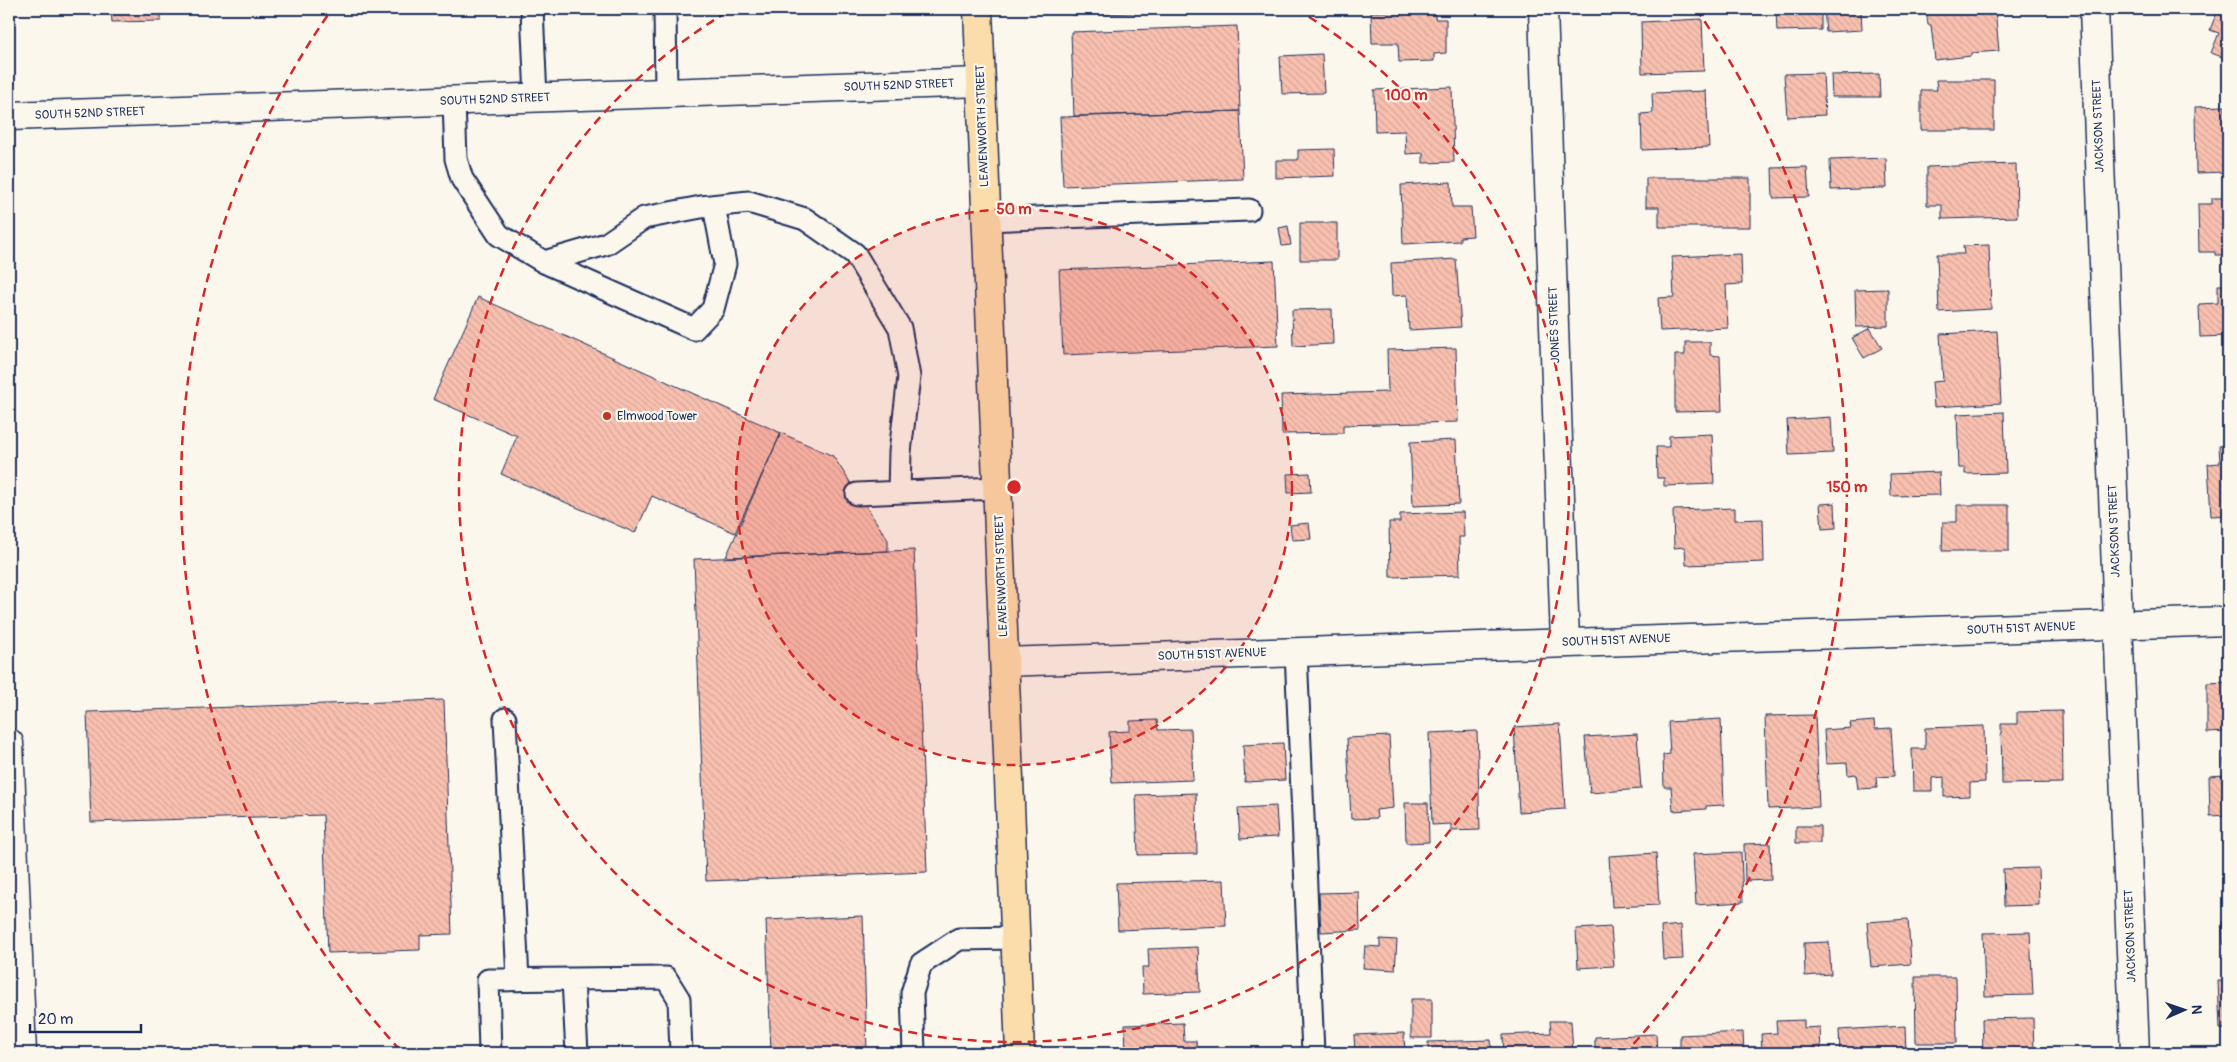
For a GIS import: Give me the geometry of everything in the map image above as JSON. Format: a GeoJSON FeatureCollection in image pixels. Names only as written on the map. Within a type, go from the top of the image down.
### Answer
{"type":"FeatureCollection","features":[{"type":"Feature","properties":{"kind":"main road","name":"LEAVENWORTH STREET"},"geometry":{"type":"LineString","coordinates":[[978,9],[1020,1053]]}},
{"type":"Feature","properties":{"kind":"street","name":"JONES STREET"},"geometry":{"type":"LineString","coordinates":[[1542,9],[1566,642]]}},
{"type":"Feature","properties":{"kind":"street","name":"JACKSON STREET"},"geometry":{"type":"LineString","coordinates":[[2094,9],[2135,1053]]}},
{"type":"Feature","properties":{"kind":"street","name":"SOUTH 52ND STREET"},"geometry":{"type":"LineString","coordinates":[[9,116],[981,82]]}},
{"type":"Feature","properties":{"kind":"street","name":"SOUTH 51ST AVENUE"},"geometry":{"type":"LineString","coordinates":[[1005,662],[1566,642],[2228,622]]}},
{"type":"Feature","properties":{"kind":"street"},"geometry":{"type":"LineString","coordinates":[[9,743],[22,1053]]}},
{"type":"Feature","properties":{"kind":"lane"},"geometry":{"type":"LineString","coordinates":[[532,9],[536,98]]}},
{"type":"Feature","properties":{"kind":"lane"},"geometry":{"type":"LineString","coordinates":[[665,9],[666,93]]}},
{"type":"Feature","properties":{"kind":"lane"},"geometry":{"type":"LineString","coordinates":[[454,101],[456,159],[462,179],[499,235],[544,262],[694,329],[713,309],[725,264],[714,206]]}},
{"type":"Feature","properties":{"kind":"lane"},"geometry":{"type":"LineString","coordinates":[[544,262],[606,244],[644,218],[714,206],[749,202],[805,219],[855,254],[900,328],[909,377],[900,452],[899,492]]}},
{"type":"Feature","properties":{"kind":"lane"},"geometry":{"type":"LineString","coordinates":[[986,220],[1249,210]]}},
{"type":"Feature","properties":{"kind":"lane"},"geometry":{"type":"LineString","coordinates":[[857,494],[997,488]]}},
{"type":"Feature","properties":{"kind":"lane"},"geometry":{"type":"LineString","coordinates":[[1296,651],[1313,1053]]}},
{"type":"Feature","properties":{"kind":"lane"},"geometry":{"type":"LineString","coordinates":[[505,719],[518,980]]}},
{"type":"Feature","properties":{"kind":"lane"},"geometry":{"type":"LineString","coordinates":[[914,1053],[912,993],[921,964],[959,939],[1016,938]]}},
{"type":"Feature","properties":{"kind":"lane"},"geometry":{"type":"LineString","coordinates":[[490,1053],[488,980],[666,978],[679,999],[682,1053]]}},
{"type":"Feature","properties":{"kind":"lane"},"geometry":{"type":"LineString","coordinates":[[573,980],[577,1053]]}},
{"type":"Feature","properties":{"kind":"building"},"geometry":{"type":"Polygon","coordinates":[[[111,9],[161,9],[161,21],[112,22],[111,9]]]}},
{"type":"Feature","properties":{"kind":"building"},"geometry":{"type":"Polygon","coordinates":[[[1071,9],[1191,9],[1191,11],[1071,15],[1071,9]]]}},
{"type":"Feature","properties":{"kind":"building"},"geometry":{"type":"Polygon","coordinates":[[[1776,9],[1821,9],[1821,30],[1777,31],[1776,9]]]}},
{"type":"Feature","properties":{"kind":"building"},"geometry":{"type":"Polygon","coordinates":[[[1824,9],[1861,9],[1862,30],[1826,32],[1824,9]]]}},
{"type":"Feature","properties":{"kind":"building"},"geometry":{"type":"Polygon","coordinates":[[[1926,9],[1995,9],[1999,51],[1971,53],[1971,56],[1935,60],[1931,25],[1928,25],[1926,9]]]}},
{"type":"Feature","properties":{"kind":"building"},"geometry":{"type":"Polygon","coordinates":[[[2218,9],[2228,9],[2228,59],[2211,53],[2219,33],[2210,30],[2218,9]]]}},
{"type":"Feature","properties":{"kind":"building"},"geometry":{"type":"Polygon","coordinates":[[[1435,11],[1435,19],[1446,19],[1446,53],[1434,54],[1434,61],[1399,62],[1398,43],[1372,43],[1371,12],[1435,11]]]}},
{"type":"Feature","properties":{"kind":"building"},"geometry":{"type":"Polygon","coordinates":[[[1702,19],[1704,71],[1642,73],[1641,22],[1702,19]]]}},
{"type":"Feature","properties":{"kind":"building"},"geometry":{"type":"Polygon","coordinates":[[[1237,26],[1240,111],[1074,116],[1071,32],[1237,26]]]}},
{"type":"Feature","properties":{"kind":"building"},"geometry":{"type":"Polygon","coordinates":[[[1322,54],[1324,93],[1282,94],[1280,56],[1322,54]]]}},
{"type":"Feature","properties":{"kind":"building"},"geometry":{"type":"Polygon","coordinates":[[[1823,73],[1825,115],[1787,117],[1784,74],[1823,73]]]}},
{"type":"Feature","properties":{"kind":"building"},"geometry":{"type":"Polygon","coordinates":[[[1879,74],[1880,97],[1832,97],[1831,75],[1879,74]]]}},
{"type":"Feature","properties":{"kind":"building"},"geometry":{"type":"Polygon","coordinates":[[[1936,80],[1994,80],[1994,130],[1921,130],[1921,90],[1937,90],[1936,80]]]}},
{"type":"Feature","properties":{"kind":"building"},"geometry":{"type":"Polygon","coordinates":[[[1452,87],[1454,162],[1423,163],[1423,153],[1406,154],[1405,131],[1375,132],[1374,90],[1452,87]]]}},
{"type":"Feature","properties":{"kind":"building"},"geometry":{"type":"Polygon","coordinates":[[[1706,91],[1709,147],[1642,150],[1641,114],[1653,113],[1652,93],[1706,91]]]}},
{"type":"Feature","properties":{"kind":"building"},"geometry":{"type":"Polygon","coordinates":[[[2225,106],[2225,117],[2228,117],[2228,172],[2196,173],[2195,107],[2225,106]]]}},
{"type":"Feature","properties":{"kind":"building"},"geometry":{"type":"Polygon","coordinates":[[[1240,111],[1243,179],[1063,186],[1060,117],[1240,111]]]}},
{"type":"Feature","properties":{"kind":"building"},"geometry":{"type":"Polygon","coordinates":[[[1334,149],[1335,176],[1276,178],[1276,160],[1298,160],[1298,150],[1334,149]]]}},
{"type":"Feature","properties":{"kind":"building"},"geometry":{"type":"Polygon","coordinates":[[[1886,158],[1887,188],[1831,190],[1830,160],[1886,158]]]}},
{"type":"Feature","properties":{"kind":"building"},"geometry":{"type":"Polygon","coordinates":[[[2016,164],[2017,217],[1942,219],[1942,205],[1927,205],[1927,167],[2016,164]]]}},
{"type":"Feature","properties":{"kind":"building"},"geometry":{"type":"Polygon","coordinates":[[[1807,167],[1809,197],[1773,198],[1772,168],[1807,167]]]}},
{"type":"Feature","properties":{"kind":"building"},"geometry":{"type":"Polygon","coordinates":[[[1646,178],[1750,178],[1750,227],[1659,227],[1659,207],[1646,207],[1646,178]]]}},
{"type":"Feature","properties":{"kind":"building"},"geometry":{"type":"Polygon","coordinates":[[[1451,182],[1452,207],[1471,207],[1473,236],[1460,237],[1460,241],[1403,244],[1401,185],[1451,182]]]}},
{"type":"Feature","properties":{"kind":"building"},"geometry":{"type":"Polygon","coordinates":[[[2212,198],[2228,198],[2228,255],[2215,255],[2215,252],[2199,252],[2198,204],[2212,204],[2212,198]]]}},
{"type":"Feature","properties":{"kind":"building"},"geometry":{"type":"Polygon","coordinates":[[[1300,223],[1337,223],[1337,260],[1300,260],[1300,223]]]}},
{"type":"Feature","properties":{"kind":"building"},"geometry":{"type":"Polygon","coordinates":[[[1288,226],[1291,245],[1282,246],[1279,228],[1288,226]]]}},
{"type":"Feature","properties":{"kind":"building"},"geometry":{"type":"Polygon","coordinates":[[[1989,245],[1991,309],[1939,312],[1937,254],[1964,254],[1963,246],[1989,245]]]}},
{"type":"Feature","properties":{"kind":"building"},"geometry":{"type":"Polygon","coordinates":[[[1741,254],[1742,284],[1726,285],[1728,328],[1660,331],[1658,298],[1674,297],[1672,257],[1741,254]]]}},
{"type":"Feature","properties":{"kind":"building"},"geometry":{"type":"Polygon","coordinates":[[[1456,259],[1461,327],[1409,330],[1407,295],[1392,296],[1391,263],[1456,259]]]}},
{"type":"Feature","properties":{"kind":"building"},"geometry":{"type":"Polygon","coordinates":[[[1274,261],[1278,346],[1063,355],[1059,270],[1274,261]]]}},
{"type":"Feature","properties":{"kind":"building"},"geometry":{"type":"Polygon","coordinates":[[[2218,285],[2228,285],[2228,336],[2200,337],[2199,304],[2218,303],[2218,285]]]}},
{"type":"Feature","properties":{"kind":"building"},"geometry":{"type":"Polygon","coordinates":[[[1888,289],[1888,326],[1856,327],[1855,290],[1888,289]]]}},
{"type":"Feature","properties":{"kind":"building","name":"Elmwood Tower"},"geometry":{"type":"Polygon","coordinates":[[[478,297],[781,433],[735,533],[652,496],[635,533],[501,474],[517,436],[433,399],[478,297]]]}},
{"type":"Feature","properties":{"kind":"building"},"geometry":{"type":"Polygon","coordinates":[[[1332,309],[1333,344],[1293,346],[1292,310],[1332,309]]]}},
{"type":"Feature","properties":{"kind":"building"},"geometry":{"type":"Polygon","coordinates":[[[1870,328],[1882,348],[1864,358],[1852,338],[1870,328]]]}},
{"type":"Feature","properties":{"kind":"building"},"geometry":{"type":"Polygon","coordinates":[[[1997,331],[2001,403],[1934,407],[1932,382],[1943,381],[1940,334],[1997,331]]]}},
{"type":"Feature","properties":{"kind":"building"},"geometry":{"type":"Polygon","coordinates":[[[1685,342],[1710,342],[1710,355],[1720,356],[1722,411],[1675,412],[1675,355],[1685,355],[1685,342]]]}},
{"type":"Feature","properties":{"kind":"building"},"geometry":{"type":"Polygon","coordinates":[[[1456,348],[1458,422],[1343,425],[1343,433],[1282,434],[1281,395],[1388,392],[1387,350],[1456,348]]]}},
{"type":"Feature","properties":{"kind":"building"},"geometry":{"type":"Polygon","coordinates":[[[2228,362],[2228,435],[2225,435],[2222,363],[2228,362]]]}},
{"type":"Feature","properties":{"kind":"building"},"geometry":{"type":"Polygon","coordinates":[[[2004,412],[2006,473],[1965,474],[1965,468],[1959,468],[1957,414],[2004,412]]]}},
{"type":"Feature","properties":{"kind":"building"},"geometry":{"type":"Polygon","coordinates":[[[1831,417],[1833,453],[1789,455],[1787,420],[1831,417]]]}},
{"type":"Feature","properties":{"kind":"building"},"geometry":{"type":"Polygon","coordinates":[[[781,433],[833,456],[888,540],[888,551],[726,557],[781,433]]]}},
{"type":"Feature","properties":{"kind":"building"},"geometry":{"type":"Polygon","coordinates":[[[1712,434],[1714,484],[1664,486],[1664,478],[1657,478],[1656,447],[1669,447],[1669,436],[1712,434]]]}},
{"type":"Feature","properties":{"kind":"building"},"geometry":{"type":"Polygon","coordinates":[[[1456,440],[1459,504],[1413,506],[1410,442],[1456,440]]]}},
{"type":"Feature","properties":{"kind":"building"},"geometry":{"type":"Polygon","coordinates":[[[2228,445],[2228,515],[2211,516],[2208,464],[2220,463],[2219,446],[2228,445]]]}},
{"type":"Feature","properties":{"kind":"building"},"geometry":{"type":"Polygon","coordinates":[[[1939,472],[1940,495],[1891,496],[1890,474],[1939,472]]]}},
{"type":"Feature","properties":{"kind":"building"},"geometry":{"type":"Polygon","coordinates":[[[1310,473],[1311,492],[1288,493],[1287,474],[1310,473]]]}},
{"type":"Feature","properties":{"kind":"building"},"geometry":{"type":"Polygon","coordinates":[[[1835,503],[1836,528],[1822,529],[1820,504],[1835,503]]]}},
{"type":"Feature","properties":{"kind":"building"},"geometry":{"type":"Polygon","coordinates":[[[1957,505],[2009,505],[2009,551],[1942,551],[1943,522],[1957,522],[1957,505]]]}},
{"type":"Feature","properties":{"kind":"building"},"geometry":{"type":"Polygon","coordinates":[[[1735,508],[1735,520],[1763,519],[1764,562],[1686,565],[1685,547],[1674,548],[1673,510],[1735,508]]]}},
{"type":"Feature","properties":{"kind":"building"},"geometry":{"type":"Polygon","coordinates":[[[1463,512],[1464,537],[1459,537],[1460,575],[1390,577],[1389,522],[1400,522],[1400,514],[1463,512]]]}},
{"type":"Feature","properties":{"kind":"building"},"geometry":{"type":"Polygon","coordinates":[[[1309,523],[1311,539],[1292,540],[1290,525],[1309,523]]]}},
{"type":"Feature","properties":{"kind":"building"},"geometry":{"type":"Polygon","coordinates":[[[914,550],[927,872],[706,881],[694,559],[914,550]]]}},
{"type":"Feature","properties":{"kind":"building"},"geometry":{"type":"Polygon","coordinates":[[[2228,682],[2228,732],[2207,733],[2207,683],[2228,682]]]}},
{"type":"Feature","properties":{"kind":"building"},"geometry":{"type":"Polygon","coordinates":[[[444,700],[452,934],[420,935],[420,950],[328,953],[323,815],[91,822],[87,712],[444,700]]]}},
{"type":"Feature","properties":{"kind":"building"},"geometry":{"type":"Polygon","coordinates":[[[2062,711],[2063,783],[2002,784],[2001,724],[2017,724],[2017,712],[2062,711]]]}},
{"type":"Feature","properties":{"kind":"building"},"geometry":{"type":"Polygon","coordinates":[[[1815,715],[1819,807],[1768,809],[1765,716],[1815,715]]]}},
{"type":"Feature","properties":{"kind":"building"},"geometry":{"type":"Polygon","coordinates":[[[1721,719],[1724,805],[1706,806],[1706,809],[1673,811],[1671,787],[1664,787],[1663,755],[1670,754],[1668,722],[1721,719]]]}},
{"type":"Feature","properties":{"kind":"building"},"geometry":{"type":"Polygon","coordinates":[[[1157,720],[1158,730],[1191,729],[1193,780],[1112,783],[1109,732],[1130,731],[1130,721],[1157,720]]]}},
{"type":"Feature","properties":{"kind":"building"},"geometry":{"type":"Polygon","coordinates":[[[1874,721],[1875,729],[1891,728],[1894,776],[1876,777],[1877,788],[1858,789],[1856,774],[1848,775],[1847,763],[1826,764],[1824,730],[1851,728],[1850,723],[1874,721]]]}},
{"type":"Feature","properties":{"kind":"building"},"geometry":{"type":"Polygon","coordinates":[[[1560,724],[1565,809],[1519,812],[1514,727],[1560,724]]]}},
{"type":"Feature","properties":{"kind":"building"},"geometry":{"type":"Polygon","coordinates":[[[1984,726],[1985,782],[1970,783],[1970,796],[1944,797],[1944,777],[1932,778],[1932,791],[1913,791],[1912,749],[1925,749],[1925,728],[1984,726]]]}},
{"type":"Feature","properties":{"kind":"building"},"geometry":{"type":"Polygon","coordinates":[[[1477,731],[1480,830],[1451,831],[1451,824],[1432,825],[1429,733],[1477,731]]]}},
{"type":"Feature","properties":{"kind":"building"},"geometry":{"type":"Polygon","coordinates":[[[1637,734],[1641,789],[1590,793],[1585,737],[1637,734]]]}},
{"type":"Feature","properties":{"kind":"building"},"geometry":{"type":"Polygon","coordinates":[[[1389,736],[1393,808],[1376,810],[1377,818],[1351,819],[1347,738],[1389,736]]]}},
{"type":"Feature","properties":{"kind":"building"},"geometry":{"type":"Polygon","coordinates":[[[1283,743],[1285,780],[1245,782],[1243,745],[1283,743]]]}},
{"type":"Feature","properties":{"kind":"building"},"geometry":{"type":"Polygon","coordinates":[[[2224,759],[2228,759],[2228,815],[2210,816],[2209,776],[2225,775],[2224,759]]]}},
{"type":"Feature","properties":{"kind":"building"},"geometry":{"type":"Polygon","coordinates":[[[1196,793],[1197,854],[1138,855],[1136,795],[1196,793]]]}},
{"type":"Feature","properties":{"kind":"building"},"geometry":{"type":"Polygon","coordinates":[[[1405,803],[1428,803],[1429,842],[1406,843],[1405,803]]]}},
{"type":"Feature","properties":{"kind":"building"},"geometry":{"type":"Polygon","coordinates":[[[1276,806],[1278,837],[1240,839],[1238,808],[1276,806]]]}},
{"type":"Feature","properties":{"kind":"building"},"geometry":{"type":"Polygon","coordinates":[[[1796,826],[1820,826],[1820,843],[1796,843],[1796,826]]]}},
{"type":"Feature","properties":{"kind":"building"},"geometry":{"type":"Polygon","coordinates":[[[1770,843],[1771,880],[1745,881],[1744,844],[1770,843]]]}},
{"type":"Feature","properties":{"kind":"building"},"geometry":{"type":"Polygon","coordinates":[[[1741,852],[1743,902],[1696,905],[1693,854],[1741,852]]]}},
{"type":"Feature","properties":{"kind":"building"},"geometry":{"type":"Polygon","coordinates":[[[1656,853],[1659,905],[1612,907],[1609,856],[1656,853]]]}},
{"type":"Feature","properties":{"kind":"building"},"geometry":{"type":"Polygon","coordinates":[[[2038,868],[2039,905],[2004,906],[2003,869],[2038,868]]]}},
{"type":"Feature","properties":{"kind":"building"},"geometry":{"type":"Polygon","coordinates":[[[1224,880],[1226,926],[1118,930],[1116,883],[1224,880]]]}},
{"type":"Feature","properties":{"kind":"building"},"geometry":{"type":"Polygon","coordinates":[[[1359,892],[1360,930],[1321,932],[1319,893],[1359,892]]]}},
{"type":"Feature","properties":{"kind":"building"},"geometry":{"type":"Polygon","coordinates":[[[863,916],[867,1053],[771,1053],[766,920],[863,916]]]}},
{"type":"Feature","properties":{"kind":"building"},"geometry":{"type":"Polygon","coordinates":[[[1908,919],[1911,964],[1871,967],[1867,922],[1908,919]]]}},
{"type":"Feature","properties":{"kind":"building"},"geometry":{"type":"Polygon","coordinates":[[[2222,922],[2228,922],[2228,944],[2223,944],[2222,922]]]}},
{"type":"Feature","properties":{"kind":"building"},"geometry":{"type":"Polygon","coordinates":[[[1681,925],[1683,959],[1663,960],[1661,927],[1681,925]]]}},
{"type":"Feature","properties":{"kind":"building"},"geometry":{"type":"Polygon","coordinates":[[[1611,927],[1614,966],[1578,968],[1576,929],[1611,927]]]}},
{"type":"Feature","properties":{"kind":"building"},"geometry":{"type":"Polygon","coordinates":[[[2030,932],[2033,995],[1985,996],[1983,933],[2030,932]]]}},
{"type":"Feature","properties":{"kind":"building"},"geometry":{"type":"Polygon","coordinates":[[[1380,939],[1397,940],[1395,970],[1363,968],[1365,946],[1380,947],[1380,939]]]}},
{"type":"Feature","properties":{"kind":"building"},"geometry":{"type":"Polygon","coordinates":[[[1829,942],[1831,974],[1805,976],[1804,943],[1829,942]]]}},
{"type":"Feature","properties":{"kind":"building"},"geometry":{"type":"Polygon","coordinates":[[[1198,947],[1200,992],[1143,994],[1142,967],[1149,967],[1148,949],[1198,947]]]}},
{"type":"Feature","properties":{"kind":"building"},"geometry":{"type":"Polygon","coordinates":[[[1915,977],[1956,977],[1957,1043],[1916,1043],[1915,977]]]}},
{"type":"Feature","properties":{"kind":"building"},"geometry":{"type":"Polygon","coordinates":[[[2218,981],[2228,981],[2228,1029],[2220,1029],[2218,981]]]}},
{"type":"Feature","properties":{"kind":"building"},"geometry":{"type":"Polygon","coordinates":[[[1411,999],[1432,999],[1432,1038],[1411,1038],[1411,999]]]}},
{"type":"Feature","properties":{"kind":"building"},"geometry":{"type":"Polygon","coordinates":[[[2033,1018],[2034,1053],[1983,1053],[1982,1019],[2033,1018]]]}},
{"type":"Feature","properties":{"kind":"building"},"geometry":{"type":"Polygon","coordinates":[[[1804,1020],[1804,1028],[1820,1027],[1821,1053],[1762,1053],[1761,1034],[1777,1033],[1776,1021],[1804,1020]]]}},
{"type":"Feature","properties":{"kind":"building"},"geometry":{"type":"Polygon","coordinates":[[[1550,1021],[1571,1021],[1573,1053],[1504,1053],[1503,1035],[1551,1033],[1550,1021]]]}},
{"type":"Feature","properties":{"kind":"building"},"geometry":{"type":"Polygon","coordinates":[[[1183,1023],[1184,1041],[1196,1041],[1197,1053],[1126,1053],[1125,1025],[1183,1023]]]}},
{"type":"Feature","properties":{"kind":"building"},"geometry":{"type":"Polygon","coordinates":[[[1905,1026],[1906,1053],[1840,1053],[1839,1030],[1905,1026]]]}},
{"type":"Feature","properties":{"kind":"building"},"geometry":{"type":"Polygon","coordinates":[[[1743,1032],[1744,1053],[1680,1053],[1680,1035],[1743,1032]]]}},
{"type":"Feature","properties":{"kind":"building"},"geometry":{"type":"Polygon","coordinates":[[[1404,1033],[1405,1053],[1355,1053],[1354,1035],[1404,1033]]]}},
{"type":"Feature","properties":{"kind":"building"},"geometry":{"type":"Polygon","coordinates":[[[1656,1034],[1657,1053],[1595,1053],[1595,1037],[1656,1034]]]}},
{"type":"Feature","properties":{"kind":"building"},"geometry":{"type":"Polygon","coordinates":[[[1491,1040],[1492,1053],[1429,1053],[1428,1042],[1491,1040]]]}},
{"type":"Feature","properties":{"kind":"place","name":"Elmwood Tower"},"geometry":{"type":"Point","coordinates":[607,416]}}]}
